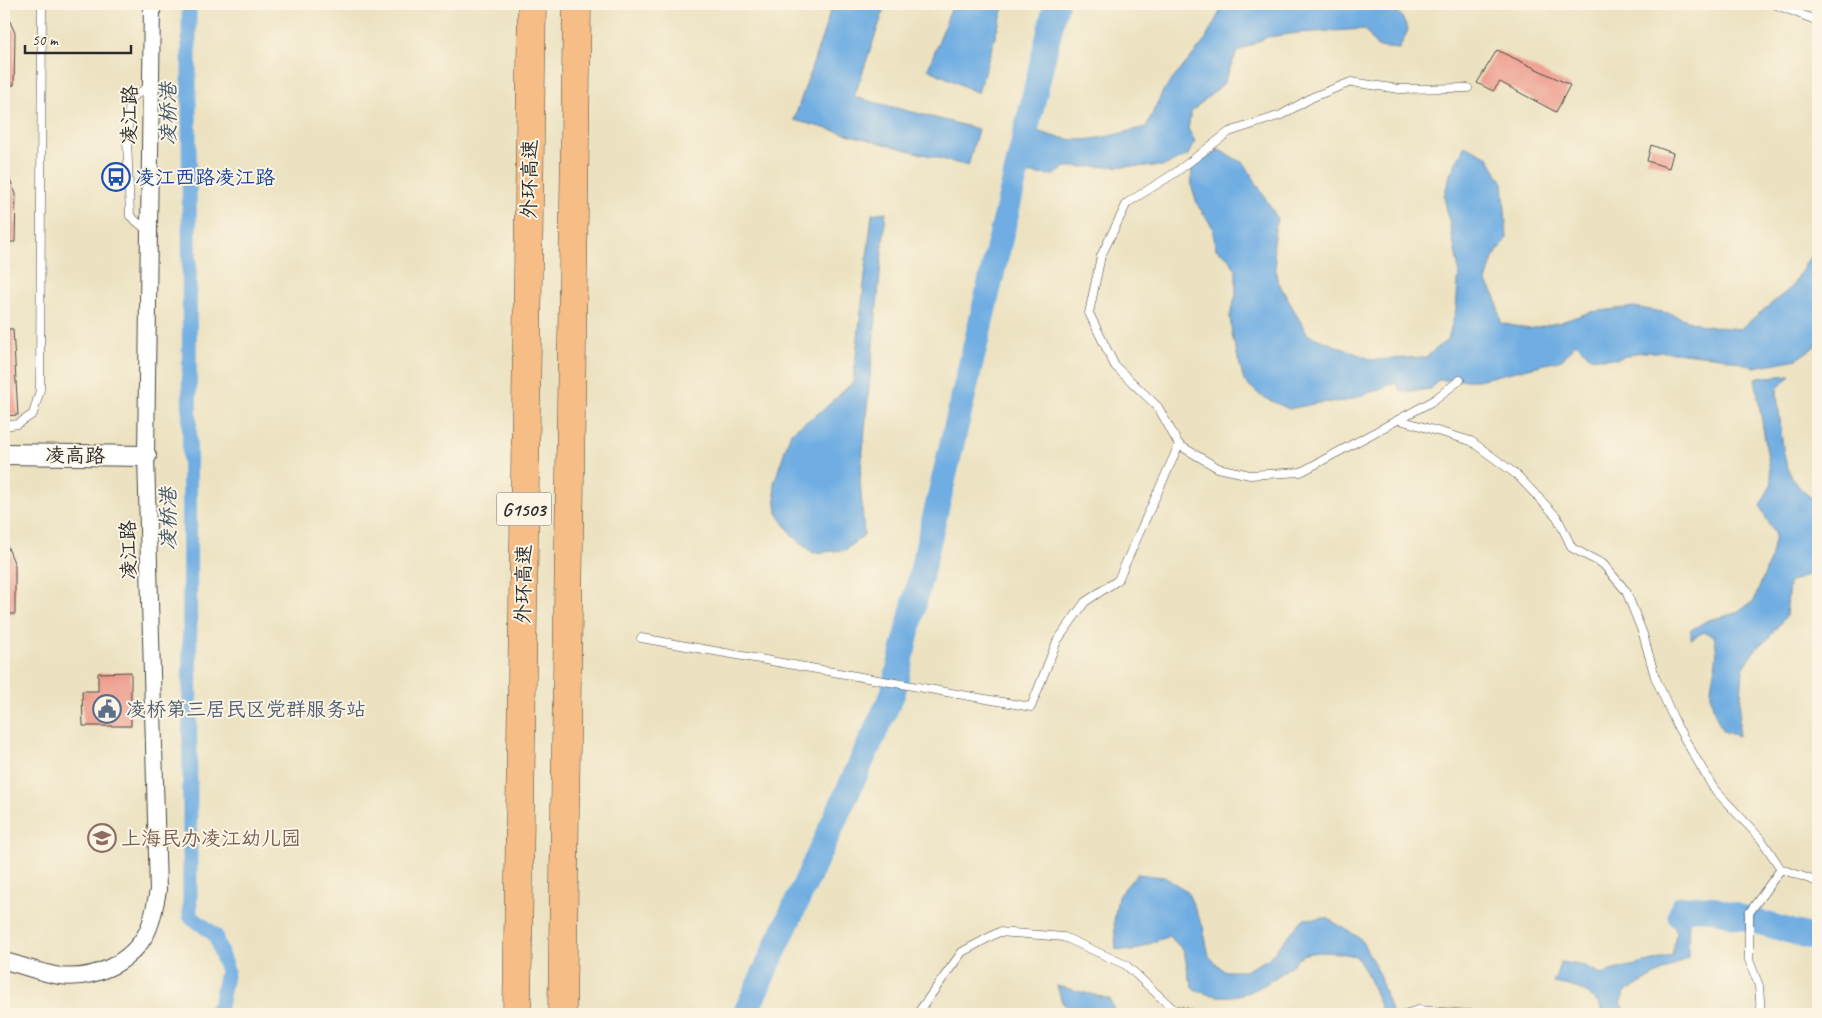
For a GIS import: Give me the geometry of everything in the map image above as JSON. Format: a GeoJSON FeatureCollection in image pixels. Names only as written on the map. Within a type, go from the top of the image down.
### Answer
{"type":"FeatureCollection","features":[{"type":"Feature","properties":{"kind":"highway","name":"外环高速"},"geometry":{"type":"LineString","coordinates":[[517,1014],[532,4]]}},
{"type":"Feature","properties":{"kind":"highway","name":"G1503"},"geometry":{"type":"LineString","coordinates":[[562,1014],[577,4]]}},
{"type":"Feature","properties":{"kind":"highway"},"geometry":{"type":"LineString","coordinates":[[512,1014],[518,944]]}},
{"type":"Feature","properties":{"kind":"highway"},"geometry":{"type":"LineString","coordinates":[[563,957],[574,1014]]}},
{"type":"Feature","properties":{"kind":"street","name":"凌江路"},"geometry":{"type":"LineString","coordinates":[[4,960],[60,976],[86,975],[117,964],[136,950],[148,930],[158,891],[146,456],[152,4]]}},
{"type":"Feature","properties":{"kind":"street","name":"凌高路"},"geometry":{"type":"LineString","coordinates":[[4,454],[146,456]]}},
{"type":"Feature","properties":{"kind":"lane"},"geometry":{"type":"LineString","coordinates":[[4,426],[18,424],[34,414],[40,390],[42,4]]}},
{"type":"Feature","properties":{"kind":"lane"},"geometry":{"type":"LineString","coordinates":[[1774,4],[1818,22]]}},
{"type":"Feature","properties":{"kind":"lane"},"geometry":{"type":"LineString","coordinates":[[1460,380],[1431,402],[1400,420],[1301,472],[1250,475],[1218,468],[1179,445],[1158,407],[1115,366],[1089,313],[1102,256],[1127,203],[1176,173],[1229,132],[1281,115],[1314,97],[1351,82],[1399,89],[1468,88]]}},
{"type":"Feature","properties":{"kind":"lane"},"geometry":{"type":"LineString","coordinates":[[149,232],[130,216],[127,139],[130,99],[151,85]]}},
{"type":"Feature","properties":{"kind":"lane"},"geometry":{"type":"LineString","coordinates":[[1400,420],[1471,441],[1517,475],[1558,517],[1572,548],[1603,564],[1626,591],[1643,634],[1655,677],[1677,726],[1714,789],[1761,839],[1781,869],[1818,882]]}},
{"type":"Feature","properties":{"kind":"lane"},"geometry":{"type":"LineString","coordinates":[[641,638],[1031,707],[1057,641],[1084,602],[1118,580],[1179,445]]}},
{"type":"Feature","properties":{"kind":"lane"},"geometry":{"type":"LineString","coordinates":[[1761,1014],[1759,986],[1749,960],[1749,913],[1781,869]]}},
{"type":"Feature","properties":{"kind":"lane"},"geometry":{"type":"LineString","coordinates":[[917,1014],[962,952],[999,932],[1064,937],[1126,965],[1174,1008],[1195,1014]]}},
{"type":"Feature","properties":{"kind":"lane"},"geometry":{"type":"LineString","coordinates":[[1404,1014],[1418,1010],[1470,1014]]}},
{"type":"Feature","properties":{"kind":"water"},"geometry":{"type":"Polygon","coordinates":[[[833,4],[886,4],[854,97],[978,129],[968,166],[794,120],[833,4]]]}},
{"type":"Feature","properties":{"kind":"water"},"geometry":{"type":"Polygon","coordinates":[[[953,4],[1005,4],[978,93],[928,69],[953,4]]]}},
{"type":"Feature","properties":{"kind":"water"},"geometry":{"type":"Polygon","coordinates":[[[1224,4],[1384,4],[1401,15],[1408,30],[1399,49],[1377,47],[1365,29],[1267,37],[1237,52],[1223,84],[1191,112],[1188,129],[1195,141],[1188,155],[1164,166],[1066,167],[1054,175],[1015,173],[1026,126],[1059,138],[1073,140],[1099,138],[1146,127],[1163,91],[1204,42],[1224,4]]]}},
{"type":"Feature","properties":{"kind":"water"},"geometry":{"type":"Polygon","coordinates":[[[1465,145],[1488,157],[1503,183],[1507,238],[1493,258],[1486,281],[1496,298],[1501,323],[1529,329],[1561,322],[1591,312],[1634,307],[1668,313],[1705,326],[1740,329],[1792,287],[1818,243],[1818,344],[1797,359],[1755,367],[1721,357],[1673,352],[1639,352],[1617,359],[1590,357],[1576,343],[1562,360],[1478,380],[1438,380],[1431,389],[1401,392],[1396,383],[1346,401],[1318,403],[1289,409],[1261,396],[1244,381],[1232,335],[1230,316],[1236,295],[1236,270],[1228,257],[1216,249],[1212,226],[1198,206],[1192,188],[1191,163],[1219,150],[1245,164],[1277,218],[1273,243],[1277,280],[1308,335],[1372,360],[1426,357],[1448,339],[1456,310],[1459,270],[1444,196],[1450,175],[1465,145]]]}},
{"type":"Feature","properties":{"kind":"water"},"geometry":{"type":"Polygon","coordinates":[[[886,212],[860,480],[864,535],[845,550],[813,553],[793,536],[777,513],[774,483],[791,432],[823,410],[853,382],[872,214],[886,212]]]}},
{"type":"Feature","properties":{"kind":"water"},"geometry":{"type":"Polygon","coordinates":[[[1790,375],[1777,389],[1783,445],[1787,467],[1792,476],[1806,494],[1818,502],[1818,570],[1789,583],[1786,616],[1767,640],[1756,648],[1743,669],[1738,736],[1723,731],[1712,704],[1711,686],[1716,660],[1714,636],[1704,632],[1691,639],[1691,630],[1708,620],[1733,614],[1754,601],[1770,560],[1775,535],[1760,506],[1772,483],[1755,378],[1790,375]]]}},
{"type":"Feature","properties":{"kind":"water"},"geometry":{"type":"Polygon","coordinates":[[[1137,874],[1164,877],[1187,891],[1203,927],[1209,956],[1224,971],[1245,971],[1268,959],[1303,919],[1327,918],[1360,938],[1377,969],[1392,1014],[1383,1014],[1367,974],[1356,956],[1325,952],[1306,954],[1267,983],[1255,989],[1232,996],[1220,996],[1194,989],[1189,976],[1184,951],[1169,936],[1132,951],[1116,949],[1114,922],[1118,896],[1137,874]]]}},
{"type":"Feature","properties":{"kind":"water"},"geometry":{"type":"Polygon","coordinates":[[[1672,916],[1689,916],[1688,957],[1625,992],[1620,1003],[1628,1014],[1605,1014],[1595,1000],[1584,991],[1553,983],[1561,962],[1585,966],[1601,974],[1672,955],[1676,933],[1672,916]]]}},
{"type":"Feature","properties":{"kind":"water"},"geometry":{"type":"Polygon","coordinates":[[[1057,986],[1110,999],[1115,1014],[1072,1014],[1062,1002],[1057,986]]]}},
{"type":"Feature","properties":{"kind":"building"},"geometry":{"type":"Polygon","coordinates":[[[4,8],[15,33],[14,85],[4,85],[4,8]]]}},
{"type":"Feature","properties":{"kind":"building"},"geometry":{"type":"Polygon","coordinates":[[[1497,50],[1570,85],[1556,112],[1500,82],[1493,91],[1477,83],[1497,50]]]}},
{"type":"Feature","properties":{"kind":"building"},"geometry":{"type":"Polygon","coordinates":[[[1651,145],[1673,153],[1669,168],[1647,161],[1651,145]]]}},
{"type":"Feature","properties":{"kind":"building"},"geometry":{"type":"Polygon","coordinates":[[[4,165],[16,194],[15,242],[4,242],[4,165]]]}},
{"type":"Feature","properties":{"kind":"building"},"geometry":{"type":"Polygon","coordinates":[[[4,329],[13,329],[18,415],[4,416],[4,329]]]}},
{"type":"Feature","properties":{"kind":"building"},"geometry":{"type":"Polygon","coordinates":[[[4,538],[15,565],[15,614],[4,614],[4,538]]]}},
{"type":"Feature","properties":{"kind":"building","name":"凌桥第三居民区党群服务站"},"geometry":{"type":"Polygon","coordinates":[[[131,672],[131,726],[83,726],[82,691],[98,691],[98,673],[131,672]]]}},
{"type":"Feature","properties":{"kind":"waterway","name":"凌桥港"},"geometry":{"type":"LineString","coordinates":[[189,4],[190,916],[215,935],[227,971],[220,1006],[211,1014]]}},
{"type":"Feature","properties":{"kind":"waterway"},"geometry":{"type":"LineString","coordinates":[[745,1014],[893,693],[1056,4]]}},
{"type":"Feature","properties":{"kind":"waterway"},"geometry":{"type":"LineString","coordinates":[[1680,916],[1682,908],[1709,908],[1818,939]]}},
{"type":"Feature","properties":{"kind":"place","name":"凌江西路凌江路"},"geometry":{"type":"Point","coordinates":[116,177]}},
{"type":"Feature","properties":{"kind":"place","name":"凌桥第三居民区党群服务站"},"geometry":{"type":"Point","coordinates":[107,709]}},
{"type":"Feature","properties":{"kind":"place","name":"上海民办凌江幼儿园"},"geometry":{"type":"Point","coordinates":[102,838]}}]}
